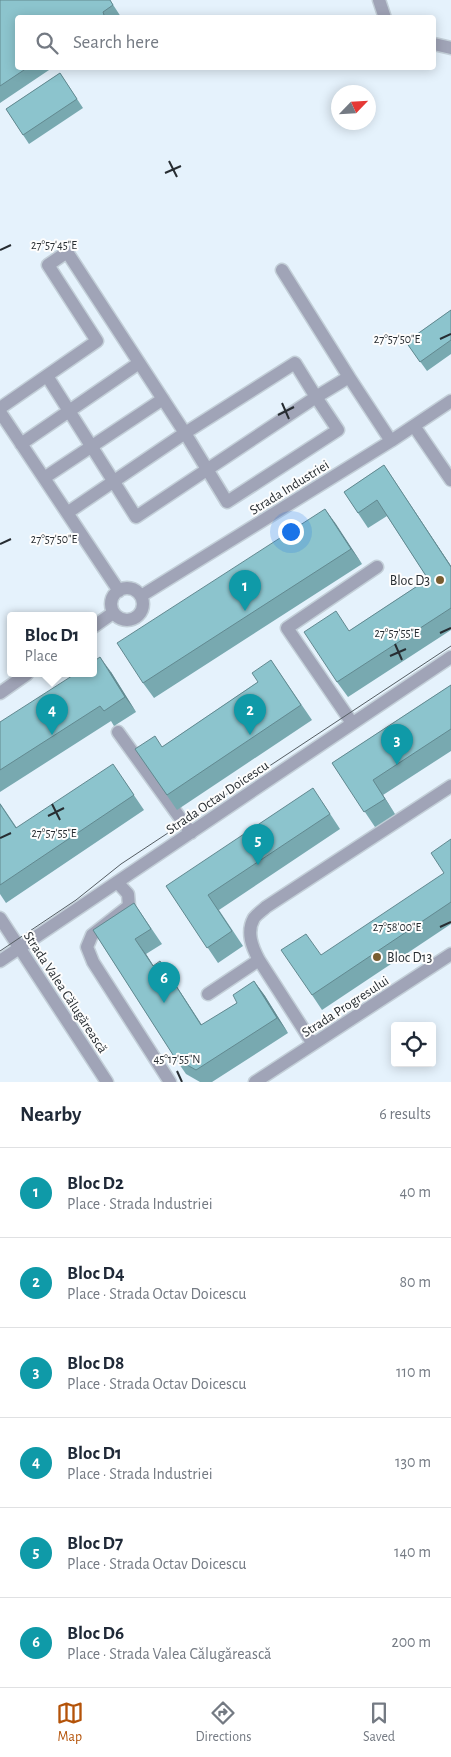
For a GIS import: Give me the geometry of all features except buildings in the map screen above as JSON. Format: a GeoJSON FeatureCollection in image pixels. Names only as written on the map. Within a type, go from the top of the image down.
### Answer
{"type":"FeatureCollection","features":[{"type":"Feature","properties":{"kind":"street"},"geometry":{"type":"LineString","coordinates":[[379,0],[385,15]]}},
{"type":"Feature","properties":{"kind":"street"},"geometry":{"type":"LineString","coordinates":[[436,44],[451,48]]}},
{"type":"Feature","properties":{"kind":"street"},"geometry":{"type":"LineString","coordinates":[[67,513],[185,434],[295,363],[338,430],[227,502],[207,469],[185,434],[163,399],[67,252],[48,265],[97,341],[0,410],[21,444],[44,478],[67,513],[119,591]]}},
{"type":"Feature","properties":{"kind":"street"},"geometry":{"type":"LineString","coordinates":[[282,270],[391,441]]}},
{"type":"Feature","properties":{"kind":"street"},"geometry":{"type":"LineString","coordinates":[[21,444],[139,363]]}},
{"type":"Feature","properties":{"kind":"street"},"geometry":{"type":"LineString","coordinates":[[47,376],[136,517],[349,377]]}},
{"type":"Feature","properties":{"kind":"street"},"geometry":{"type":"LineString","coordinates":[[44,478],[163,399]]}},
{"type":"Feature","properties":{"kind":"street","name":"Strada Industriei"},"geometry":{"type":"LineString","coordinates":[[141,596],[391,441],[451,401]]}},
{"type":"Feature","properties":{"kind":"street"},"geometry":{"type":"LineString","coordinates":[[414,426],[451,480]]}},
{"type":"Feature","properties":{"kind":"street"},"geometry":{"type":"LineString","coordinates":[[352,723],[287,628],[377,567]]}},
{"type":"Feature","properties":{"kind":"street"},"geometry":{"type":"LineString","coordinates":[[131,589],[141,596],[142,608],[140,614],[135,618],[123,620],[111,607],[112,600],[119,591],[131,589]]}},
{"type":"Feature","properties":{"kind":"street"},"geometry":{"type":"LineString","coordinates":[[97,624],[114,612]]}},
{"type":"Feature","properties":{"kind":"street","name":"Strada Octav Doicescu"},"geometry":{"type":"LineString","coordinates":[[0,961],[451,657]]}},
{"type":"Feature","properties":{"kind":"street"},"geometry":{"type":"LineString","coordinates":[[0,693],[23,677]]}},
{"type":"Feature","properties":{"kind":"street"},"geometry":{"type":"LineString","coordinates":[[118,732],[191,833]]}},
{"type":"Feature","properties":{"kind":"street"},"geometry":{"type":"LineString","coordinates":[[313,1044],[251,946],[250,933],[254,918],[266,907],[451,786]]}},
{"type":"Feature","properties":{"kind":"street"},"geometry":{"type":"LineString","coordinates":[[117,882],[128,894],[129,906],[92,935],[87,947],[93,962],[170,1082]]}},
{"type":"Feature","properties":{"kind":"street","name":"Strada Valea Călugărească"},"geometry":{"type":"LineString","coordinates":[[0,918],[107,1082]]}},
{"type":"Feature","properties":{"kind":"street","name":"Strada Progresului"},"geometry":{"type":"LineString","coordinates":[[254,1082],[451,954]]}},
{"type":"Feature","properties":{"kind":"street"},"geometry":{"type":"LineString","coordinates":[[208,994],[259,960]]}},
{"type":"Feature","properties":{"kind":"tram line"},"geometry":{"type":"LineString","coordinates":[[0,951],[76,900],[121,864],[451,646]]}},
{"type":"Feature","properties":{"kind":"place","name":"Bloc D3"},"geometry":{"type":"Point","coordinates":[440,580]}},
{"type":"Feature","properties":{"kind":"place","name":"Bloc D2"},"geometry":{"type":"Point","coordinates":[245,611]}},
{"type":"Feature","properties":{"kind":"place","name":"Bloc D1"},"geometry":{"type":"Point","coordinates":[52,735]}},
{"type":"Feature","properties":{"kind":"place","name":"Bloc D4"},"geometry":{"type":"Point","coordinates":[250,735]}},
{"type":"Feature","properties":{"kind":"place","name":"Bloc D8"},"geometry":{"type":"Point","coordinates":[397,765]}},
{"type":"Feature","properties":{"kind":"place","name":"Bloc D7"},"geometry":{"type":"Point","coordinates":[258,865]}},
{"type":"Feature","properties":{"kind":"place","name":"Bloc D13"},"geometry":{"type":"Point","coordinates":[377,957]}},
{"type":"Feature","properties":{"kind":"place","name":"Bloc D6"},"geometry":{"type":"Point","coordinates":[164,1003]}}]}
